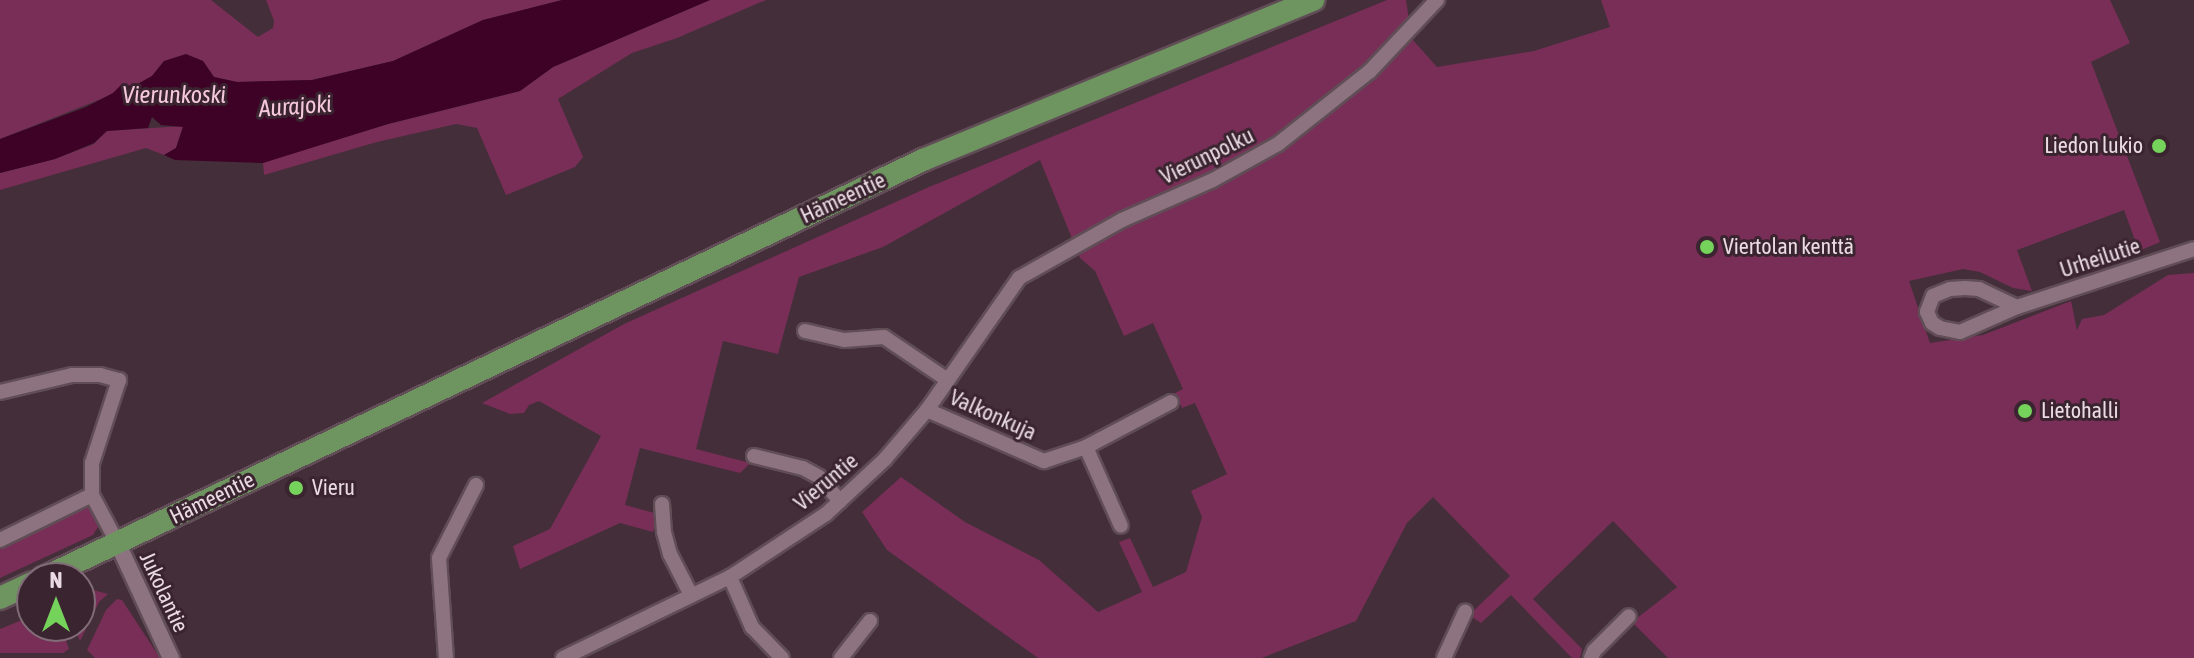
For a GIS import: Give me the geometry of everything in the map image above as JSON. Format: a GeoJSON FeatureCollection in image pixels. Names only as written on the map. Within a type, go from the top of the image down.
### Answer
{"type":"FeatureCollection","features":[{"type":"Feature","properties":{"kind":"highway","name":"Hämeentie"},"geometry":{"type":"LineString","coordinates":[[96,567],[121,551],[382,420],[923,160],[1314,0]]}},
{"type":"Feature","properties":{"kind":"highway","name":"Hämeentie"},"geometry":{"type":"LineString","coordinates":[[89,562],[121,551]]}},
{"type":"Feature","properties":{"kind":"street","name":"Vierunpolku"},"geometry":{"type":"LineString","coordinates":[[1051,262],[1122,220],[1226,174],[1278,144],[1370,71],[1437,0]]}},
{"type":"Feature","properties":{"kind":"street","name":"Urheilutie"},"geometry":{"type":"LineString","coordinates":[[2017,307],[1979,289],[1965,288],[1950,289],[1933,296],[1927,312],[1932,323],[1940,328],[1960,332],[2017,307],[2194,249]]}},
{"type":"Feature","properties":{"kind":"street","name":"Vieruntie"},"geometry":{"type":"LineString","coordinates":[[563,658],[730,577],[840,501],[885,459],[927,410],[1019,278],[1051,262]]}},
{"type":"Feature","properties":{"kind":"street"},"geometry":{"type":"LineString","coordinates":[[805,331],[844,340],[884,337],[946,379]]}},
{"type":"Feature","properties":{"kind":"street"},"geometry":{"type":"LineString","coordinates":[[0,392],[72,375],[100,375],[119,380],[95,446],[92,495],[121,551]]}},
{"type":"Feature","properties":{"kind":"street","name":"Valkonkuja"},"geometry":{"type":"LineString","coordinates":[[927,410],[1044,461],[1086,447],[1171,402]]}},
{"type":"Feature","properties":{"kind":"street"},"geometry":{"type":"LineString","coordinates":[[1086,447],[1121,526]]}},
{"type":"Feature","properties":{"kind":"street"},"geometry":{"type":"LineString","coordinates":[[754,456],[803,468],[819,477],[840,501]]}},
{"type":"Feature","properties":{"kind":"street"},"geometry":{"type":"LineString","coordinates":[[446,658],[439,558],[476,485]]}},
{"type":"Feature","properties":{"kind":"street"},"geometry":{"type":"LineString","coordinates":[[0,540],[92,495]]}},
{"type":"Feature","properties":{"kind":"street"},"geometry":{"type":"LineString","coordinates":[[662,504],[664,532],[670,554],[691,595]]}},
{"type":"Feature","properties":{"kind":"street","name":"Jukolantie"},"geometry":{"type":"LineString","coordinates":[[121,551],[171,658]]}},
{"type":"Feature","properties":{"kind":"street"},"geometry":{"type":"LineString","coordinates":[[730,577],[752,627],[782,658]]}},
{"type":"Feature","properties":{"kind":"street"},"geometry":{"type":"LineString","coordinates":[[1444,658],[1465,612]]}},
{"type":"Feature","properties":{"kind":"street"},"geometry":{"type":"LineString","coordinates":[[1591,658],[1594,651],[1629,616]]}},
{"type":"Feature","properties":{"kind":"street"},"geometry":{"type":"LineString","coordinates":[[841,658],[870,621]]}},
{"type":"Feature","properties":{"kind":"street"},"geometry":{"type":"LineString","coordinates":[[759,658],[768,644]]}},
{"type":"Feature","properties":{"kind":"shaded area"},"geometry":{"type":"Polygon","coordinates":[[[0,0],[211,0],[258,37],[273,28],[274,21],[266,0],[562,0],[483,20],[393,61],[312,80],[237,82],[214,77],[203,61],[164,61],[152,76],[134,86],[0,139],[0,0]]]}},
{"type":"Feature","properties":{"kind":"shaded area"},"geometry":{"type":"Polygon","coordinates":[[[710,0],[766,0],[677,38],[632,53],[558,99],[583,157],[575,167],[506,195],[477,128],[456,124],[377,142],[264,175],[263,163],[280,156],[388,124],[520,91],[553,67],[710,0]]]}},
{"type":"Feature","properties":{"kind":"shaded area"},"geometry":{"type":"Polygon","coordinates":[[[1387,0],[1406,0],[1412,39],[1437,67],[1534,51],[1610,27],[1601,0],[2110,0],[2130,43],[2091,62],[2160,242],[2139,251],[2124,210],[2017,250],[2032,291],[2013,288],[1980,272],[1963,269],[1909,281],[1930,343],[1983,335],[2071,301],[2077,330],[2082,319],[2104,315],[2168,275],[2194,273],[2194,658],[1668,658],[1632,622],[1677,587],[1613,521],[1533,599],[1582,649],[1580,658],[1572,658],[1511,595],[1481,623],[1469,615],[1510,576],[1433,497],[1407,523],[1356,621],[1262,658],[1038,658],[887,550],[862,512],[901,477],[965,522],[1039,560],[1098,612],[1142,592],[1119,542],[1130,538],[1153,587],[1186,572],[1202,517],[1191,491],[1227,474],[1195,403],[1182,408],[1175,393],[1183,389],[1153,323],[1124,336],[1095,271],[1080,258],[1040,160],[883,247],[799,277],[778,354],[723,341],[696,449],[750,463],[740,473],[640,448],[625,505],[658,514],[653,532],[620,523],[520,569],[513,546],[550,529],[601,436],[539,401],[529,405],[524,413],[510,414],[482,403],[624,324],[929,187],[1387,0]]]}},
{"type":"Feature","properties":{"kind":"shaded area"},"geometry":{"type":"Polygon","coordinates":[[[183,126],[176,148],[164,155],[146,148],[0,190],[0,173],[55,159],[94,144],[106,131],[183,126]]]}},
{"type":"Feature","properties":{"kind":"shaded area"},"geometry":{"type":"Polygon","coordinates":[[[92,495],[103,519],[93,535],[35,562],[16,562],[16,571],[0,578],[0,545],[92,495]]]}},
{"type":"Feature","properties":{"kind":"shaded area"},"geometry":{"type":"Polygon","coordinates":[[[96,591],[108,594],[96,608],[96,591]]]}},
{"type":"Feature","properties":{"kind":"shaded area"},"geometry":{"type":"Polygon","coordinates":[[[117,599],[122,600],[160,658],[95,658],[87,650],[91,642],[96,642],[96,631],[106,610],[117,599]]]}},
{"type":"Feature","properties":{"kind":"shaded area"},"geometry":{"type":"Polygon","coordinates":[[[16,622],[16,642],[67,642],[69,649],[63,653],[0,653],[0,629],[16,622]]]}},
{"type":"Feature","properties":{"kind":"water"},"geometry":{"type":"Polygon","coordinates":[[[562,0],[710,0],[553,67],[520,91],[388,124],[263,163],[175,160],[164,155],[176,148],[183,127],[161,125],[152,117],[148,128],[107,131],[94,143],[55,159],[0,173],[0,139],[86,107],[113,93],[121,85],[134,86],[152,76],[164,61],[186,54],[203,61],[214,77],[237,82],[312,80],[393,61],[483,20],[562,0]]]}},
{"type":"Feature","properties":{"kind":"place","name":"Liedon lukio"},"geometry":{"type":"Point","coordinates":[2159,146]}},
{"type":"Feature","properties":{"kind":"place","name":"Viertolan kenttä"},"geometry":{"type":"Point","coordinates":[1707,247]}},
{"type":"Feature","properties":{"kind":"place","name":"Lietohalli"},"geometry":{"type":"Point","coordinates":[2025,411]}},
{"type":"Feature","properties":{"kind":"place","name":"Vieru"},"geometry":{"type":"Point","coordinates":[296,488]}},
{"type":"Feature","properties":{"kind":"water label","name":"Vierunkoski"},"geometry":{"type":"Point","coordinates":[174,95]}},
{"type":"Feature","properties":{"kind":"water label","name":"Aurajoki"},"geometry":{"type":"Point","coordinates":[295,106]}}]}
